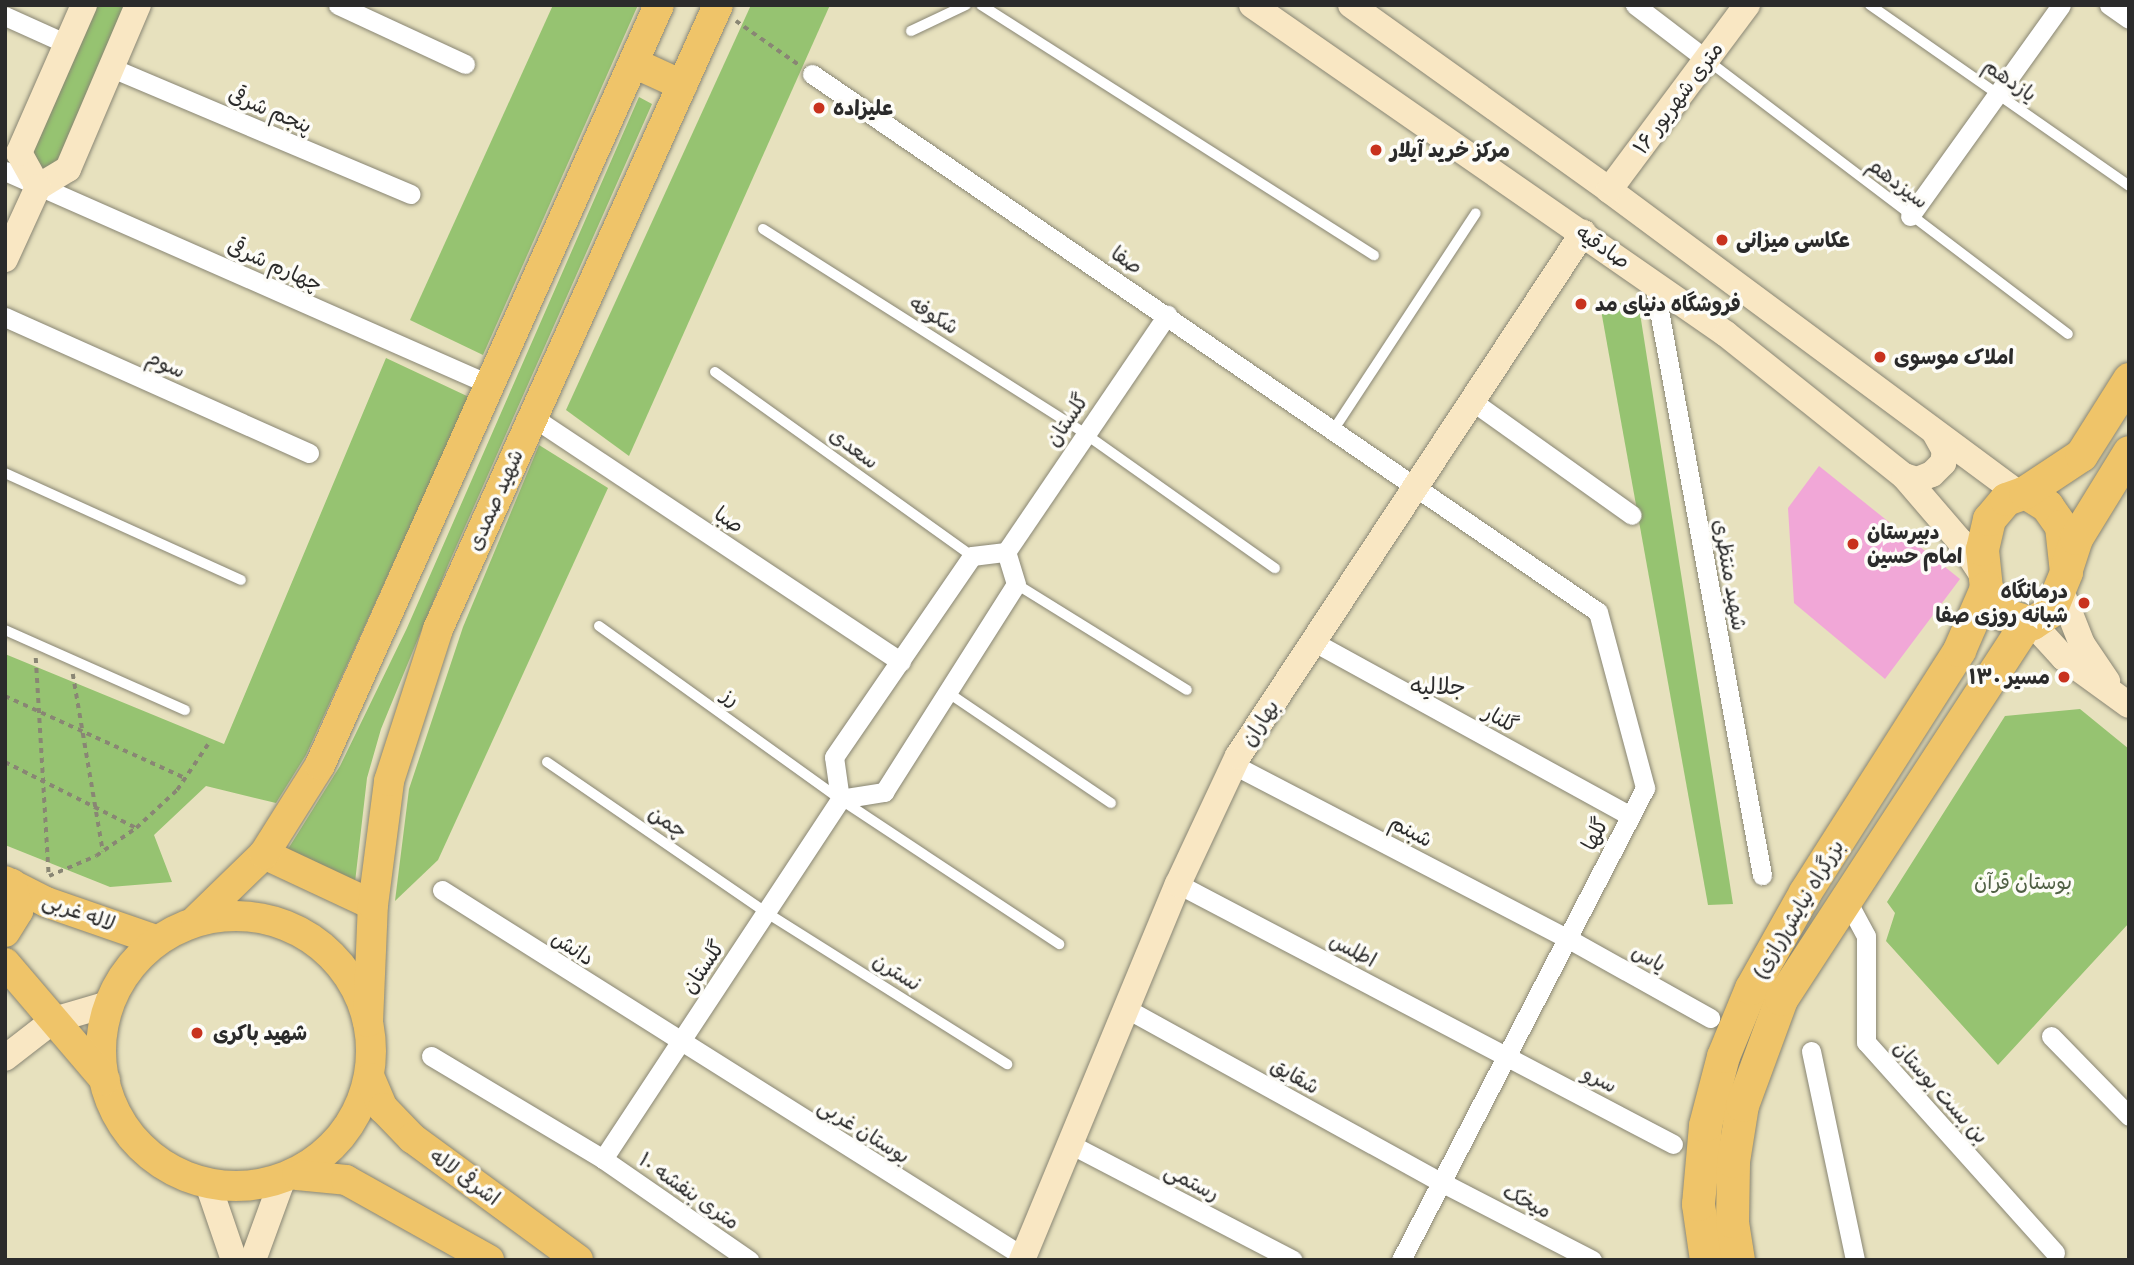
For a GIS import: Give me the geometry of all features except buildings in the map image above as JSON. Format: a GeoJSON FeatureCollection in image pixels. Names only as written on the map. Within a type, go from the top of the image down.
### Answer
{"type":"FeatureCollection","features":[{"type":"Feature","properties":{"kind":"highway"},"geometry":{"type":"LineString","coordinates":[[2129,379],[2081,455],[2022,493],[2006,499],[1989,519],[1982,549],[1986,583],[2002,614],[2030,623],[2050,611],[2063,581],[2076,538],[2129,452]]}},
{"type":"Feature","properties":{"kind":"highway"},"geometry":{"type":"LineString","coordinates":[[2022,493],[2047,506],[2061,526],[2063,581]]}},
{"type":"Feature","properties":{"kind":"highway","name":"بزرگراه نیایش(رازی)"},"geometry":{"type":"LineString","coordinates":[[1706,1260],[1698,1204],[1705,1125],[1723,1056],[1742,1010],[1805,891],[1959,650],[1986,583]]}},
{"type":"Feature","properties":{"kind":"highway","name":"بزرگراه نیایش(رازی)"},"geometry":{"type":"LineString","coordinates":[[1738,1260],[1732,1221],[1733,1161],[1742,1105],[1781,999],[1845,897],[2030,623]]}},
{"type":"Feature","properties":{"kind":"main road"},"geometry":{"type":"LineString","coordinates":[[38,187],[19,153],[84,5]]}},
{"type":"Feature","properties":{"kind":"main road"},"geometry":{"type":"LineString","coordinates":[[5,259],[38,187],[68,169],[138,5]]}},
{"type":"Feature","properties":{"kind":"main road"},"geometry":{"type":"LineString","coordinates":[[489,1260],[346,1180],[290,1177],[253,1185],[208,1184],[166,1167],[132,1139],[109,1100],[100,1056],[107,1004],[124,971],[156,940],[196,920],[264,855],[320,765],[493,386],[659,5]]}},
{"type":"Feature","properties":{"kind":"main road","name":"صادقیه"},"geometry":{"type":"LineString","coordinates":[[1252,5],[1726,334],[1904,476],[1960,541],[1986,583]]}},
{"type":"Feature","properties":{"kind":"main road"},"geometry":{"type":"LineString","coordinates":[[1351,5],[1609,190],[1935,433],[2022,493]]}},
{"type":"Feature","properties":{"kind":"main road","name":"۱۶ متری شهریور"},"geometry":{"type":"LineString","coordinates":[[1609,190],[1747,5]]}},
{"type":"Feature","properties":{"kind":"main road","name":"شهید صمدی"},"geometry":{"type":"LineString","coordinates":[[368,1022],[373,905],[389,781],[438,629],[531,416],[718,6]]}},
{"type":"Feature","properties":{"kind":"main road"},"geometry":{"type":"LineString","coordinates":[[634,63],[682,85]]}},
{"type":"Feature","properties":{"kind":"main road","name":"بهاران"},"geometry":{"type":"LineString","coordinates":[[1023,1258],[1178,884],[1234,765],[1583,233]]}},
{"type":"Feature","properties":{"kind":"main road"},"geometry":{"type":"LineString","coordinates":[[1904,476],[1917,480],[1932,474],[1943,463],[1945,451],[1935,433]]}},
{"type":"Feature","properties":{"kind":"main road"},"geometry":{"type":"LineString","coordinates":[[2063,581],[2082,644],[2124,701]]}},
{"type":"Feature","properties":{"kind":"main road"},"geometry":{"type":"LineString","coordinates":[[2030,623],[2064,658],[2124,701]]}},
{"type":"Feature","properties":{"kind":"main road"},"geometry":{"type":"LineString","coordinates":[[264,855],[373,905]]}},
{"type":"Feature","properties":{"kind":"main road"},"geometry":{"type":"LineString","coordinates":[[5,932],[18,911],[13,885]]}},
{"type":"Feature","properties":{"kind":"main road","name":"لاله غربی"},"geometry":{"type":"LineString","coordinates":[[13,885],[46,902],[156,940]]}},
{"type":"Feature","properties":{"kind":"main road"},"geometry":{"type":"LineString","coordinates":[[196,920],[240,914],[284,923],[322,946],[352,981],[368,1022],[370,1078],[354,1116],[332,1146],[290,1177],[253,1260]]}},
{"type":"Feature","properties":{"kind":"main road"},"geometry":{"type":"LineString","coordinates":[[5,964],[105,1080]]}},
{"type":"Feature","properties":{"kind":"main road"},"geometry":{"type":"LineString","coordinates":[[5,1058],[54,1020],[107,1004]]}},
{"type":"Feature","properties":{"kind":"main road","name":"اشرفی لاله"},"geometry":{"type":"LineString","coordinates":[[370,1078],[383,1108],[412,1138],[578,1260]]}},
{"type":"Feature","properties":{"kind":"main road"},"geometry":{"type":"LineString","coordinates":[[208,1184],[234,1260]]}},
{"type":"Feature","properties":{"kind":"street"},"geometry":{"type":"LineString","coordinates":[[338,5],[465,64]]}},
{"type":"Feature","properties":{"kind":"street"},"geometry":{"type":"LineString","coordinates":[[1635,5],[1707,60]]}},
{"type":"Feature","properties":{"kind":"street"},"geometry":{"type":"LineString","coordinates":[[1910,216],[2061,5]]}},
{"type":"Feature","properties":{"kind":"street"},"geometry":{"type":"LineString","coordinates":[[2109,5],[2129,19]]}},
{"type":"Feature","properties":{"kind":"street"},"geometry":{"type":"LineString","coordinates":[[5,16],[67,44]]}},
{"type":"Feature","properties":{"kind":"street","name":"پنجم شرقی"},"geometry":{"type":"LineString","coordinates":[[112,68],[410,194]]}},
{"type":"Feature","properties":{"kind":"street","name":"صفا"},"geometry":{"type":"LineString","coordinates":[[812,74],[1417,485]]}},
{"type":"Feature","properties":{"kind":"street","name":"چهارم شرقی"},"geometry":{"type":"LineString","coordinates":[[5,171],[493,386]]}},
{"type":"Feature","properties":{"kind":"street","name":"شهید منتظری"},"geometry":{"type":"LineString","coordinates":[[1654,283],[1762,875]]}},
{"type":"Feature","properties":{"kind":"street","name":"گلستان"},"geometry":{"type":"LineString","coordinates":[[1006,552],[1084,433],[1167,315]]}},
{"type":"Feature","properties":{"kind":"street","name":"سوم"},"geometry":{"type":"LineString","coordinates":[[5,317],[309,453]]}},
{"type":"Feature","properties":{"kind":"street"},"geometry":{"type":"LineString","coordinates":[[1472,401],[1632,515]]}},
{"type":"Feature","properties":{"kind":"street","name":"صبا"},"geometry":{"type":"LineString","coordinates":[[531,416],[901,662]]}},
{"type":"Feature","properties":{"kind":"street","name":"گلها"},"geometry":{"type":"LineString","coordinates":[[1401,1260],[1644,788],[1598,612],[1417,485]]}},
{"type":"Feature","properties":{"kind":"street"},"geometry":{"type":"LineString","coordinates":[[1006,552],[1016,584],[884,792],[839,799],[834,757],[972,556],[1006,552]]}},
{"type":"Feature","properties":{"kind":"street","name":"گلنار"},"geometry":{"type":"LineString","coordinates":[[1314,642],[1630,816]]}},
{"type":"Feature","properties":{"kind":"street","name":"شبنم"},"geometry":{"type":"LineString","coordinates":[[1234,765],[1567,938]]}},
{"type":"Feature","properties":{"kind":"street","name":"گلستان"},"geometry":{"type":"LineString","coordinates":[[603,1159],[767,913],[839,799]]}},
{"type":"Feature","properties":{"kind":"street","name":"اطلس"},"geometry":{"type":"LineString","coordinates":[[1178,884],[1506,1055]]}},
{"type":"Feature","properties":{"kind":"street","name":"دانش"},"geometry":{"type":"LineString","coordinates":[[442,890],[680,1044]]}},
{"type":"Feature","properties":{"kind":"street","name":"بن بست بوستان"},"geometry":{"type":"LineString","coordinates":[[1845,897],[1866,936],[1866,1042],[2055,1253]]}},
{"type":"Feature","properties":{"kind":"street","name":"یاس"},"geometry":{"type":"LineString","coordinates":[[1567,938],[1710,1018]]}},
{"type":"Feature","properties":{"kind":"street","name":"شقایق"},"geometry":{"type":"LineString","coordinates":[[1127,1009],[1441,1182]]}},
{"type":"Feature","properties":{"kind":"street"},"geometry":{"type":"LineString","coordinates":[[2051,1037],[2129,1116]]}},
{"type":"Feature","properties":{"kind":"street","name":"بوستان غربی"},"geometry":{"type":"LineString","coordinates":[[680,1044],[1023,1258]]}},
{"type":"Feature","properties":{"kind":"street"},"geometry":{"type":"LineString","coordinates":[[1811,1051],[1855,1260]]}},
{"type":"Feature","properties":{"kind":"street","name":"سرو"},"geometry":{"type":"LineString","coordinates":[[1506,1055],[1673,1144]]}},
{"type":"Feature","properties":{"kind":"street","name":"۱۰ متری بنفشه"},"geometry":{"type":"LineString","coordinates":[[432,1056],[603,1159],[749,1260]]}},
{"type":"Feature","properties":{"kind":"street","name":"رستمی"},"geometry":{"type":"LineString","coordinates":[[1070,1144],[1293,1260]]}},
{"type":"Feature","properties":{"kind":"street","name":"میخک"},"geometry":{"type":"LineString","coordinates":[[1441,1182],[1592,1260]]}},
{"type":"Feature","properties":{"kind":"lane"},"geometry":{"type":"LineString","coordinates":[[911,31],[966,5]]}},
{"type":"Feature","properties":{"kind":"lane"},"geometry":{"type":"LineString","coordinates":[[981,5],[1374,255]]}},
{"type":"Feature","properties":{"kind":"lane","name":"یازدهم"},"geometry":{"type":"LineString","coordinates":[[1870,5],[2129,186]]}},
{"type":"Feature","properties":{"kind":"lane","name":"سیزدهم"},"geometry":{"type":"LineString","coordinates":[[1707,60],[2068,334]]}},
{"type":"Feature","properties":{"kind":"lane"},"geometry":{"type":"LineString","coordinates":[[1334,429],[1476,214]]}},
{"type":"Feature","properties":{"kind":"lane","name":"شکوفه"},"geometry":{"type":"LineString","coordinates":[[763,229],[1084,433],[1275,568]]}},
{"type":"Feature","properties":{"kind":"lane","name":"سعدی"},"geometry":{"type":"LineString","coordinates":[[715,372],[972,556]]}},
{"type":"Feature","properties":{"kind":"lane"},"geometry":{"type":"LineString","coordinates":[[5,473],[241,580]]}},
{"type":"Feature","properties":{"kind":"lane"},"geometry":{"type":"LineString","coordinates":[[1016,584],[1187,690]]}},
{"type":"Feature","properties":{"kind":"lane","name":"رز"},"geometry":{"type":"LineString","coordinates":[[599,626],[839,799],[1059,944]]}},
{"type":"Feature","properties":{"kind":"lane"},"geometry":{"type":"LineString","coordinates":[[5,630],[185,710]]}},
{"type":"Feature","properties":{"kind":"lane"},"geometry":{"type":"LineString","coordinates":[[947,692],[1111,803]]}},
{"type":"Feature","properties":{"kind":"lane","name":"چمن"},"geometry":{"type":"LineString","coordinates":[[547,762],[767,913]]}},
{"type":"Feature","properties":{"kind":"lane","name":"نسترن"},"geometry":{"type":"LineString","coordinates":[[767,913],[1007,1064]]}},
{"type":"Feature","properties":{"kind":"path"},"geometry":{"type":"LineString","coordinates":[[718,6],[812,74]]}},
{"type":"Feature","properties":{"kind":"path"},"geometry":{"type":"LineString","coordinates":[[35,643],[50,876]]}},
{"type":"Feature","properties":{"kind":"path"},"geometry":{"type":"LineString","coordinates":[[71,659],[103,851]]}},
{"type":"Feature","properties":{"kind":"path"},"geometry":{"type":"LineString","coordinates":[[5,696],[185,778]]}},
{"type":"Feature","properties":{"kind":"path"},"geometry":{"type":"LineString","coordinates":[[13,885],[50,876],[103,851],[136,828],[185,778],[208,744]]}},
{"type":"Feature","properties":{"kind":"path"},"geometry":{"type":"LineString","coordinates":[[5,762],[136,828]]}},
{"type":"Feature","properties":{"kind":"green space"},"geometry":{"type":"Polygon","coordinates":[[[84,5],[137,5],[68,169],[38,186],[20,153],[84,5]]]}},
{"type":"Feature","properties":{"kind":"green space"},"geometry":{"type":"Polygon","coordinates":[[[553,5],[638,5],[483,355],[410,320],[553,5]]]}},
{"type":"Feature","properties":{"kind":"green space"},"geometry":{"type":"Polygon","coordinates":[[[751,5],[830,5],[629,456],[566,410],[751,5]]]}},
{"type":"Feature","properties":{"kind":"green space"},"geometry":{"type":"Polygon","coordinates":[[[639,97],[652,104],[449,563],[381,729],[367,778],[354,891],[283,857],[340,766],[407,628],[639,97]]]}},
{"type":"Feature","properties":{"kind":"green space"},"geometry":{"type":"Polygon","coordinates":[[[1599,299],[1639,307],[1733,904],[1708,905],[1599,299]]]}},
{"type":"Feature","properties":{"kind":"green space"},"geometry":{"type":"Polygon","coordinates":[[[386,358],[469,397],[306,755],[276,803],[206,786],[154,835],[172,882],[110,887],[5,845],[5,654],[224,744],[386,358]]]}},
{"type":"Feature","properties":{"kind":"green space"},"geometry":{"type":"Polygon","coordinates":[[[539,445],[608,488],[438,860],[395,901],[409,789],[463,627],[539,445]]]}},
{"type":"Feature","properties":{"kind":"green space","name":"بوستان قرآن"},"geometry":{"type":"Polygon","coordinates":[[[2080,709],[2129,749],[2129,923],[1998,1065],[1886,941],[1895,913],[1887,902],[2005,716],[2080,709]]]}},
{"type":"Feature","properties":{"kind":"place","name":"علیزاده"},"geometry":{"type":"Point","coordinates":[819,108]}},
{"type":"Feature","properties":{"kind":"place","name":"مرکز خرید آیلار"},"geometry":{"type":"Point","coordinates":[1376,150]}},
{"type":"Feature","properties":{"kind":"place","name":"عکاسی میزانی"},"geometry":{"type":"Point","coordinates":[1722,240]}},
{"type":"Feature","properties":{"kind":"place","name":"فروشگاه دنیای مد"},"geometry":{"type":"Point","coordinates":[1581,304]}},
{"type":"Feature","properties":{"kind":"place","name":"املاک موسوی"},"geometry":{"type":"Point","coordinates":[1880,357]}},
{"type":"Feature","properties":{"kind":"place","name":"دبیرستان امام حسین"},"geometry":{"type":"Point","coordinates":[1853,544]}},
{"type":"Feature","properties":{"kind":"place","name":"درمانگاه شبانه روزی صفا"},"geometry":{"type":"Point","coordinates":[2084,603]}},
{"type":"Feature","properties":{"kind":"place","name":"مسیر ۱۳۰"},"geometry":{"type":"Point","coordinates":[2064,677]}},
{"type":"Feature","properties":{"kind":"place","name":"شهید باکری"},"geometry":{"type":"Point","coordinates":[197,1033]}},
{"type":"Feature","properties":{"kind":"district","name":"جلالیه"},"geometry":{"type":"Point","coordinates":[1438,686]}}]}
